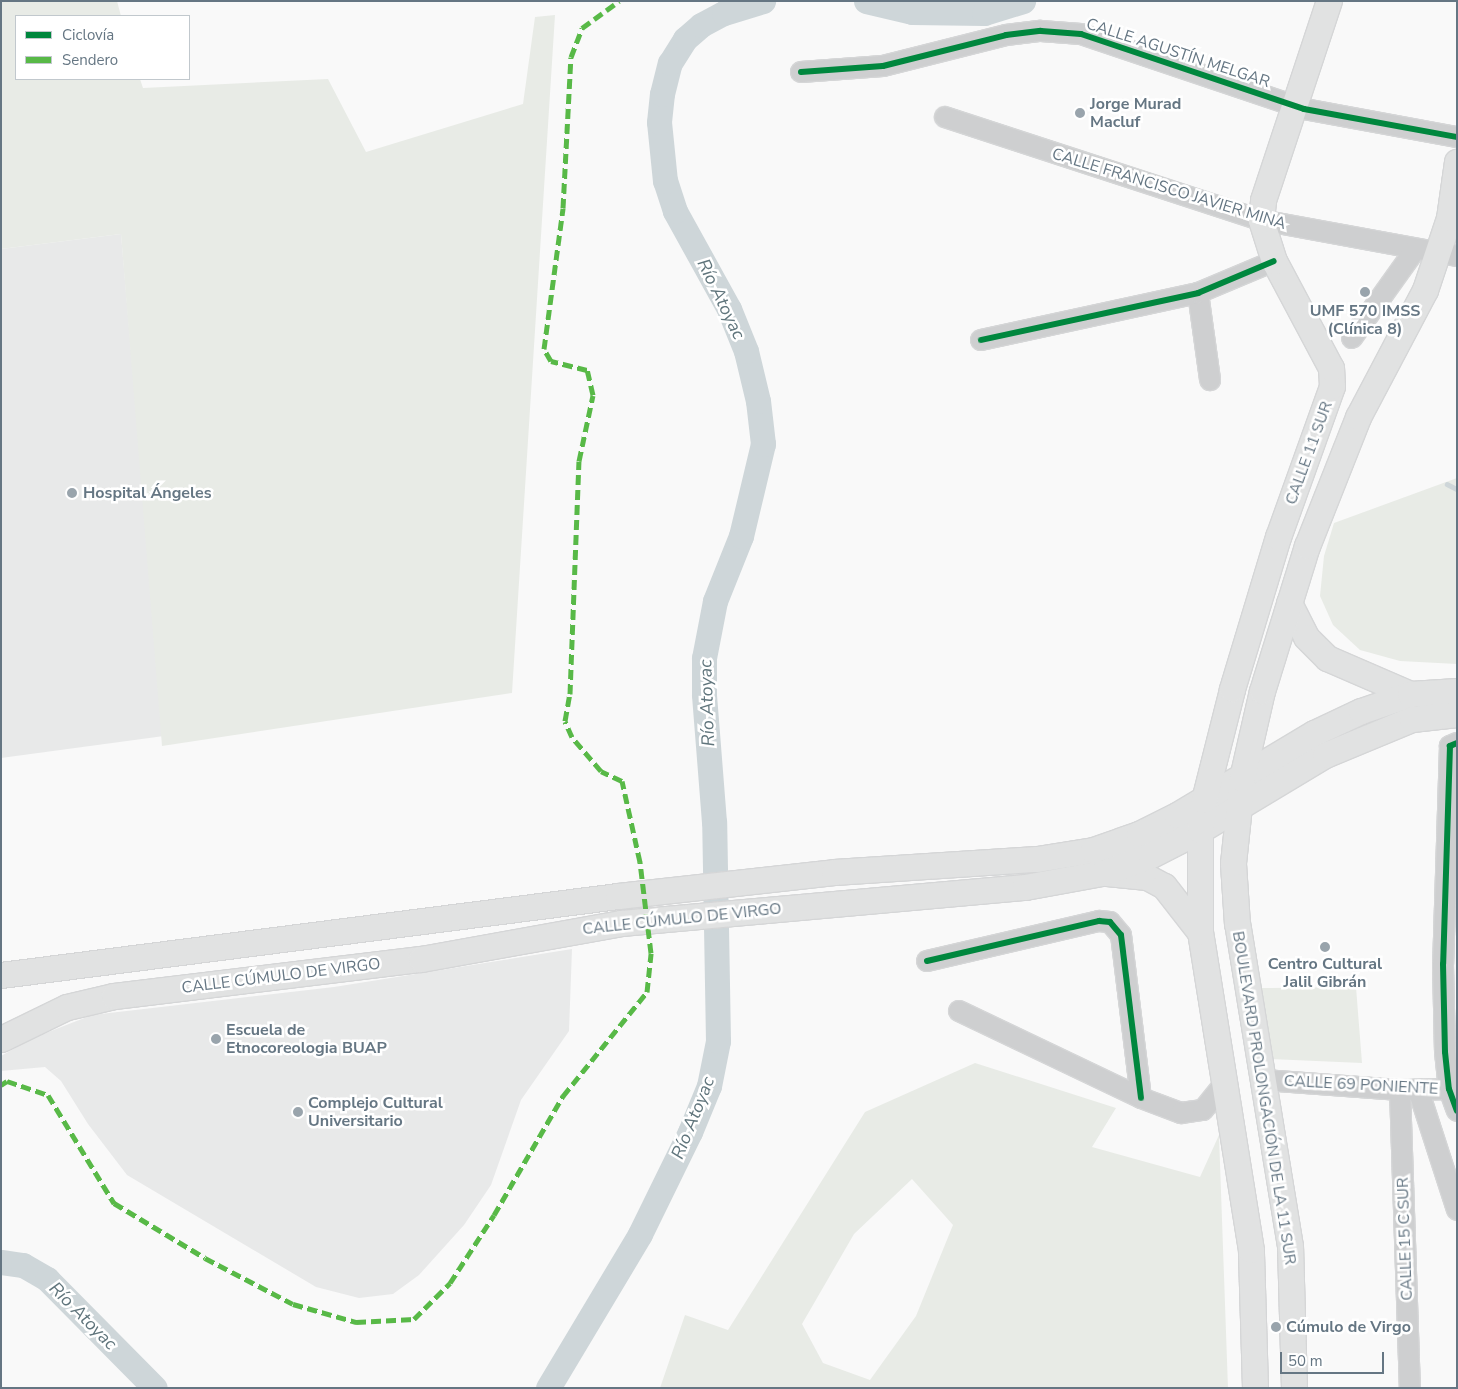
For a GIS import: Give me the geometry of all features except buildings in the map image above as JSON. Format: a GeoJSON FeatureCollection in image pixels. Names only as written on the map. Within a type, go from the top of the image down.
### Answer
{"type":"FeatureCollection","features":[{"type":"Feature","properties":{"kind":"main road","name":"CALLE 11 SUR"},"geometry":{"type":"LineString","coordinates":[[1200,830],[1204,800],[1232,689],[1278,537],[1332,386],[1330,368],[1274,261],[1263,200],[1329,1]]}},
{"type":"Feature","properties":{"kind":"main road","name":"CALLE 11 SUR"},"geometry":{"type":"LineString","coordinates":[[1238,808],[1242,778],[1262,690],[1307,546],[1358,417],[1425,290],[1449,218],[1457,162]]}},
{"type":"Feature","properties":{"kind":"main road"},"geometry":{"type":"LineString","coordinates":[[1289,603],[1306,637],[1327,658],[1410,694],[1457,691]]}},
{"type":"Feature","properties":{"kind":"main road"},"geometry":{"type":"LineString","coordinates":[[1232,689],[1262,690]]}},
{"type":"Feature","properties":{"kind":"main road","name":"CALLE CÚMULO DE VIRGO"},"geometry":{"type":"LineString","coordinates":[[1,976],[237,947],[618,896],[834,872],[1037,858],[1092,850],[1139,834],[1204,800],[1314,733],[1410,694]]}},
{"type":"Feature","properties":{"kind":"main road","name":"CALLE CÚMULO DE VIRGO"},"geometry":{"type":"LineString","coordinates":[[1,1039],[67,1007],[114,996],[421,959],[621,922],[1025,887],[1102,873],[1151,855],[1200,830],[1326,755],[1412,719],[1457,714]]}},
{"type":"Feature","properties":{"kind":"main road","name":"BOULEVARD PROLONGACIÓN DE LA 11 SUR"},"geometry":{"type":"LineString","coordinates":[[1238,808],[1233,863],[1237,924],[1290,1246],[1294,1388]]}},
{"type":"Feature","properties":{"kind":"main road"},"geometry":{"type":"LineString","coordinates":[[1200,830],[1200,932],[1251,1250],[1255,1388]]}},
{"type":"Feature","properties":{"kind":"main road"},"geometry":{"type":"LineString","coordinates":[[1102,873],[1147,878],[1164,886],[1200,932]]}},
{"type":"Feature","properties":{"kind":"main road"},"geometry":{"type":"LineString","coordinates":[[185,987],[239,967],[237,947]]}},
{"type":"Feature","properties":{"kind":"street","name":"CALLE AGUSTÍN MELGAR"},"geometry":{"type":"LineString","coordinates":[[801,72],[883,66],[1006,35],[1041,31],[1081,34],[1295,106],[1457,137]]}},
{"type":"Feature","properties":{"kind":"street","name":"CALLE FRANCISCO JAVIER MINA"},"geometry":{"type":"LineString","coordinates":[[945,117],[1267,222],[1437,253]]}},
{"type":"Feature","properties":{"kind":"street"},"geometry":{"type":"LineString","coordinates":[[1352,338],[1437,253]]}},
{"type":"Feature","properties":{"kind":"street"},"geometry":{"type":"LineString","coordinates":[[982,340],[1198,293],[1274,261]]}},
{"type":"Feature","properties":{"kind":"street"},"geometry":{"type":"LineString","coordinates":[[1198,293],[1210,380]]}},
{"type":"Feature","properties":{"kind":"street"},"geometry":{"type":"LineString","coordinates":[[1454,745],[1450,964],[1453,1089],[1457,1111]]}},
{"type":"Feature","properties":{"kind":"street"},"geometry":{"type":"LineString","coordinates":[[927,961],[1099,921],[1110,922],[1121,935],[1141,1098]]}},
{"type":"Feature","properties":{"kind":"street"},"geometry":{"type":"LineString","coordinates":[[959,1012],[1141,1098],[1190,1113],[1203,1110],[1224,1084]]}},
{"type":"Feature","properties":{"kind":"street","name":"CALLE 69 PONIENTE"},"geometry":{"type":"LineString","coordinates":[[1264,1080],[1409,1090],[1453,1089]]}},
{"type":"Feature","properties":{"kind":"street"},"geometry":{"type":"LineString","coordinates":[[1409,1090],[1457,1210]]}},
{"type":"Feature","properties":{"kind":"street","name":"CALLE 15 C SUR"},"geometry":{"type":"LineString","coordinates":[[1409,1090],[1410,1388]]}},
{"type":"Feature","properties":{"kind":"shaded area"},"geometry":{"type":"Polygon","coordinates":[[[1,1],[117,1],[121,15],[15,15],[15,80],[140,80],[143,88],[328,79],[366,152],[523,104],[535,17],[555,15],[512,693],[162,746],[121,234],[1,249],[1,1]]]}},
{"type":"Feature","properties":{"kind":"shaded area","name":"Hospital Ángeles"},"geometry":{"type":"Polygon","coordinates":[[[121,234],[164,736],[1,758],[1,249],[121,234]]]}},
{"type":"Feature","properties":{"kind":"shaded area"},"geometry":{"type":"Polygon","coordinates":[[[1457,478],[1457,664],[1400,661],[1360,650],[1333,625],[1320,596],[1324,556],[1334,523],[1457,478]]]}},
{"type":"Feature","properties":{"kind":"shaded area","name":"Complejo Cultural Universitario"},"geometry":{"type":"Polygon","coordinates":[[[572,949],[569,1031],[521,1100],[491,1185],[464,1225],[419,1275],[393,1294],[359,1298],[316,1287],[127,1175],[88,1124],[61,1081],[45,1067],[1,1071],[1,1056],[33,1038],[92,1015],[334,987],[572,949]]]}},
{"type":"Feature","properties":{"kind":"shaded area"},"geometry":{"type":"Polygon","coordinates":[[[1356,987],[1362,1063],[1270,1059],[1260,988],[1356,987]]]}},
{"type":"Feature","properties":{"kind":"shaded area"},"geometry":{"type":"Polygon","coordinates":[[[975,1063],[1116,1108],[1092,1147],[1200,1177],[1219,1135],[1228,1388],[660,1388],[685,1315],[728,1330],[865,1112],[975,1063]],[[912,1179],[854,1234],[802,1324],[823,1363],[870,1380],[916,1316],[953,1225],[912,1179]]]}},
{"type":"Feature","properties":{"kind":"waterway","name":"Río Atoyac"},"geometry":{"type":"LineString","coordinates":[[548,1388],[640,1234],[690,1132],[709,1086],[718,1041],[714,822],[704,694],[704,658],[715,601],[741,536],[763,444],[758,401],[746,351],[729,309],[675,211],[665,181],[659,122],[662,94],[670,63],[685,39],[701,25],[724,13],[763,1]]}},
{"type":"Feature","properties":{"kind":"waterway","name":"Río Atoyac"},"geometry":{"type":"LineString","coordinates":[[866,1],[912,12],[984,13],[1023,1]]}},
{"type":"Feature","properties":{"kind":"waterway"},"geometry":{"type":"LineString","coordinates":[[1447,484],[1457,489]]}},
{"type":"Feature","properties":{"kind":"waterway","name":"Río Atoyac"},"geometry":{"type":"LineString","coordinates":[[1,1262],[23,1265],[47,1279],[155,1388]]}},
{"type":"Feature","properties":{"kind":"marked path"},"geometry":{"type":"LineString","coordinates":[[1,1085],[7,1081],[48,1095],[114,1203],[205,1258],[293,1304],[356,1322],[414,1319],[450,1283],[494,1215],[563,1096],[647,992],[651,953],[640,862],[622,781],[601,771],[572,737],[565,721],[570,694],[579,461],[593,395],[587,370],[551,361],[544,349],[563,208],[571,57],[582,28],[619,1]]}},
{"type":"Feature","properties":{"kind":"cycle path"},"geometry":{"type":"LineString","coordinates":[[801,72],[883,66],[1006,35],[1041,31],[1081,34],[1304,109],[1457,137]]}},
{"type":"Feature","properties":{"kind":"cycle path"},"geometry":{"type":"LineString","coordinates":[[981,340],[1198,293],[1274,261]]}},
{"type":"Feature","properties":{"kind":"cycle path"},"geometry":{"type":"LineString","coordinates":[[1457,743],[1450,746],[1443,964],[1445,1052],[1449,1089],[1457,1111]]}},
{"type":"Feature","properties":{"kind":"cycle path"},"geometry":{"type":"LineString","coordinates":[[927,961],[1099,921],[1110,922],[1121,935],[1141,1098]]}},
{"type":"Feature","properties":{"kind":"place","name":"Jorge Murad Macluf"},"geometry":{"type":"Point","coordinates":[1080,113]}},
{"type":"Feature","properties":{"kind":"place","name":"UMF 570 IMSS (Clínica 8)"},"geometry":{"type":"Point","coordinates":[1365,292]}},
{"type":"Feature","properties":{"kind":"place","name":"Hospital Ángeles"},"geometry":{"type":"Point","coordinates":[72,493]}},
{"type":"Feature","properties":{"kind":"place","name":"Centro Cultural Jalil Gibrán"},"geometry":{"type":"Point","coordinates":[1325,947]}},
{"type":"Feature","properties":{"kind":"place","name":"Escuela de Etnocoreologia BUAP"},"geometry":{"type":"Point","coordinates":[216,1039]}},
{"type":"Feature","properties":{"kind":"place","name":"Complejo Cultural Universitario"},"geometry":{"type":"Point","coordinates":[298,1112]}},
{"type":"Feature","properties":{"kind":"place","name":"Cúmulo de Virgo"},"geometry":{"type":"Point","coordinates":[1276,1327]}}]}
